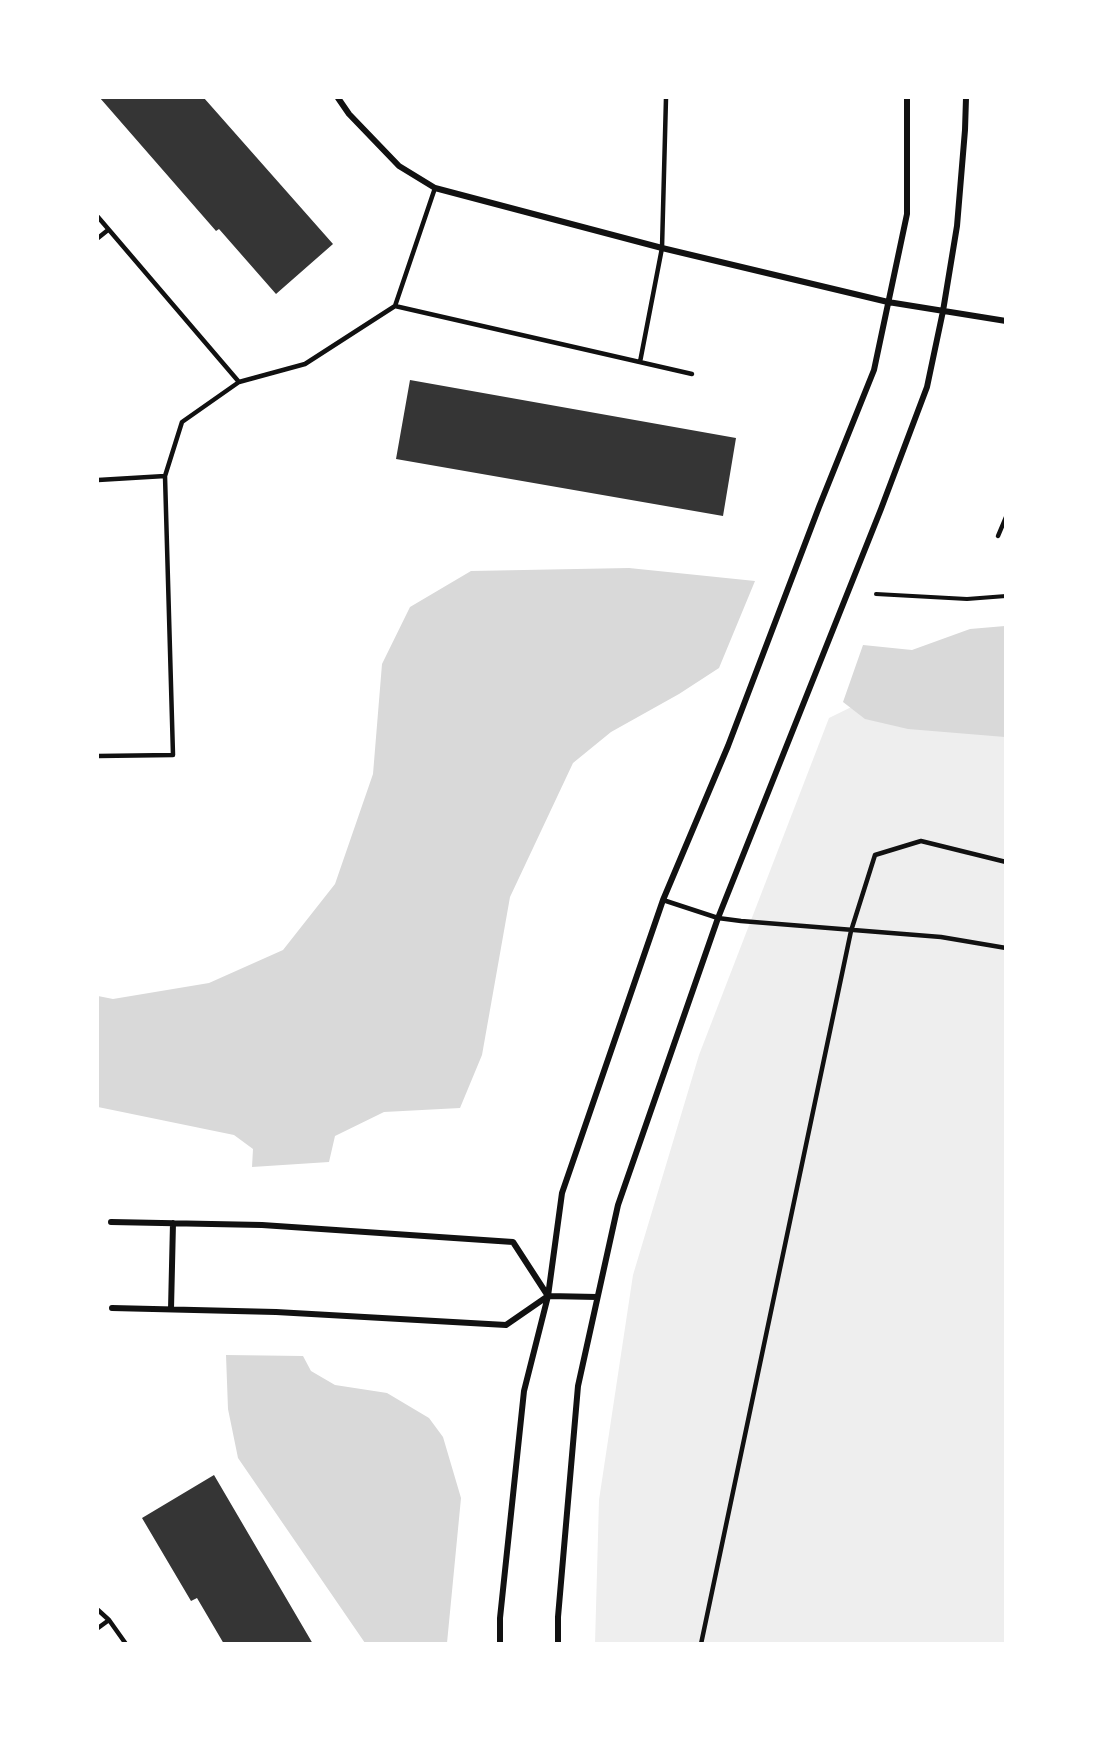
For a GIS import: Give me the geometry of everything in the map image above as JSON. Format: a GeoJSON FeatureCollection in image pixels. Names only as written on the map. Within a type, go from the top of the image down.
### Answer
{"type":"FeatureCollection","features":[{"type":"Feature","properties":{"kind":"street"},"geometry":{"type":"LineString","coordinates":[[338,98],[349,114],[399,166],[435,188],[662,248],[888,302],[1005,321]]}},
{"type":"Feature","properties":{"kind":"street"},"geometry":{"type":"LineString","coordinates":[[500,1644],[500,1618],[524,1391],[548,1296],[562,1193],[663,900],[728,746],[874,370],[907,214],[907,98]]}},
{"type":"Feature","properties":{"kind":"street"},"geometry":{"type":"LineString","coordinates":[[558,1644],[558,1617],[578,1386],[618,1205],[718,918],[927,387],[943,311],[957,226],[966,130],[966,98]]}},
{"type":"Feature","properties":{"kind":"street"},"geometry":{"type":"LineString","coordinates":[[111,1222],[262,1225],[513,1242],[548,1296]]}},
{"type":"Feature","properties":{"kind":"street"},"geometry":{"type":"LineString","coordinates":[[171,1309],[173,1223]]}},
{"type":"Feature","properties":{"kind":"street"},"geometry":{"type":"LineString","coordinates":[[112,1308],[276,1312],[506,1325],[548,1296],[597,1297]]}},
{"type":"Feature","properties":{"kind":"lane"},"geometry":{"type":"LineString","coordinates":[[640,362],[662,248],[666,98]]}},
{"type":"Feature","properties":{"kind":"lane"},"geometry":{"type":"LineString","coordinates":[[98,756],[173,755],[165,476],[182,422],[239,382],[305,364],[394,306],[435,188]]}},
{"type":"Feature","properties":{"kind":"lane"},"geometry":{"type":"LineString","coordinates":[[98,217],[239,382]]}},
{"type":"Feature","properties":{"kind":"lane"},"geometry":{"type":"LineString","coordinates":[[98,238],[108,230]]}},
{"type":"Feature","properties":{"kind":"lane"},"geometry":{"type":"LineString","coordinates":[[394,306],[692,374]]}},
{"type":"Feature","properties":{"kind":"lane"},"geometry":{"type":"LineString","coordinates":[[98,480],[165,476]]}},
{"type":"Feature","properties":{"kind":"lane"},"geometry":{"type":"LineString","coordinates":[[998,536],[1005,517]]}},
{"type":"Feature","properties":{"kind":"lane"},"geometry":{"type":"LineString","coordinates":[[701,1644],[851,932],[874,855],[921,841],[1005,862]]}},
{"type":"Feature","properties":{"kind":"lane"},"geometry":{"type":"LineString","coordinates":[[663,900],[718,918],[851,932],[941,938],[1005,948]]}},
{"type":"Feature","properties":{"kind":"lane"},"geometry":{"type":"LineString","coordinates":[[98,1610],[109,1620],[126,1644]]}},
{"type":"Feature","properties":{"kind":"lane"},"geometry":{"type":"LineString","coordinates":[[98,1628],[109,1620]]}},
{"type":"Feature","properties":{"kind":"path"},"geometry":{"type":"LineString","coordinates":[[876,594],[967,599],[1005,596]]}},
{"type":"Feature","properties":{"kind":"shaded area"},"geometry":{"type":"Polygon","coordinates":[[[629,568],[755,581],[719,668],[679,694],[611,732],[573,763],[510,897],[482,1055],[460,1108],[384,1112],[335,1136],[329,1162],[252,1167],[253,1149],[234,1135],[98,1107],[98,996],[113,999],[209,983],[283,950],[335,884],[373,774],[382,664],[410,607],[471,571],[629,568]]]}},
{"type":"Feature","properties":{"kind":"shaded area"},"geometry":{"type":"Polygon","coordinates":[[[1005,626],[1005,737],[908,729],[865,719],[843,702],[863,645],[912,650],[970,629],[1005,626]]]}},
{"type":"Feature","properties":{"kind":"shaded area"},"geometry":{"type":"Polygon","coordinates":[[[1005,635],[1005,1643],[595,1644],[599,1500],[633,1275],[699,1055],[829,718],[988,640],[1005,635]]]}},
{"type":"Feature","properties":{"kind":"shaded area"},"geometry":{"type":"Polygon","coordinates":[[[226,1355],[303,1356],[311,1371],[335,1385],[387,1393],[429,1418],[443,1437],[461,1498],[447,1643],[365,1643],[238,1458],[228,1409],[226,1355]]]}},
{"type":"Feature","properties":{"kind":"building"},"geometry":{"type":"Polygon","coordinates":[[[100,98],[204,98],[333,244],[276,294],[219,229],[216,231],[100,98]]]}},
{"type":"Feature","properties":{"kind":"building"},"geometry":{"type":"Polygon","coordinates":[[[410,380],[736,438],[723,516],[396,459],[410,380]]]}},
{"type":"Feature","properties":{"kind":"building"},"geometry":{"type":"Polygon","coordinates":[[[214,1475],[313,1644],[224,1644],[197,1598],[191,1601],[142,1518],[214,1475]]]}}]}
